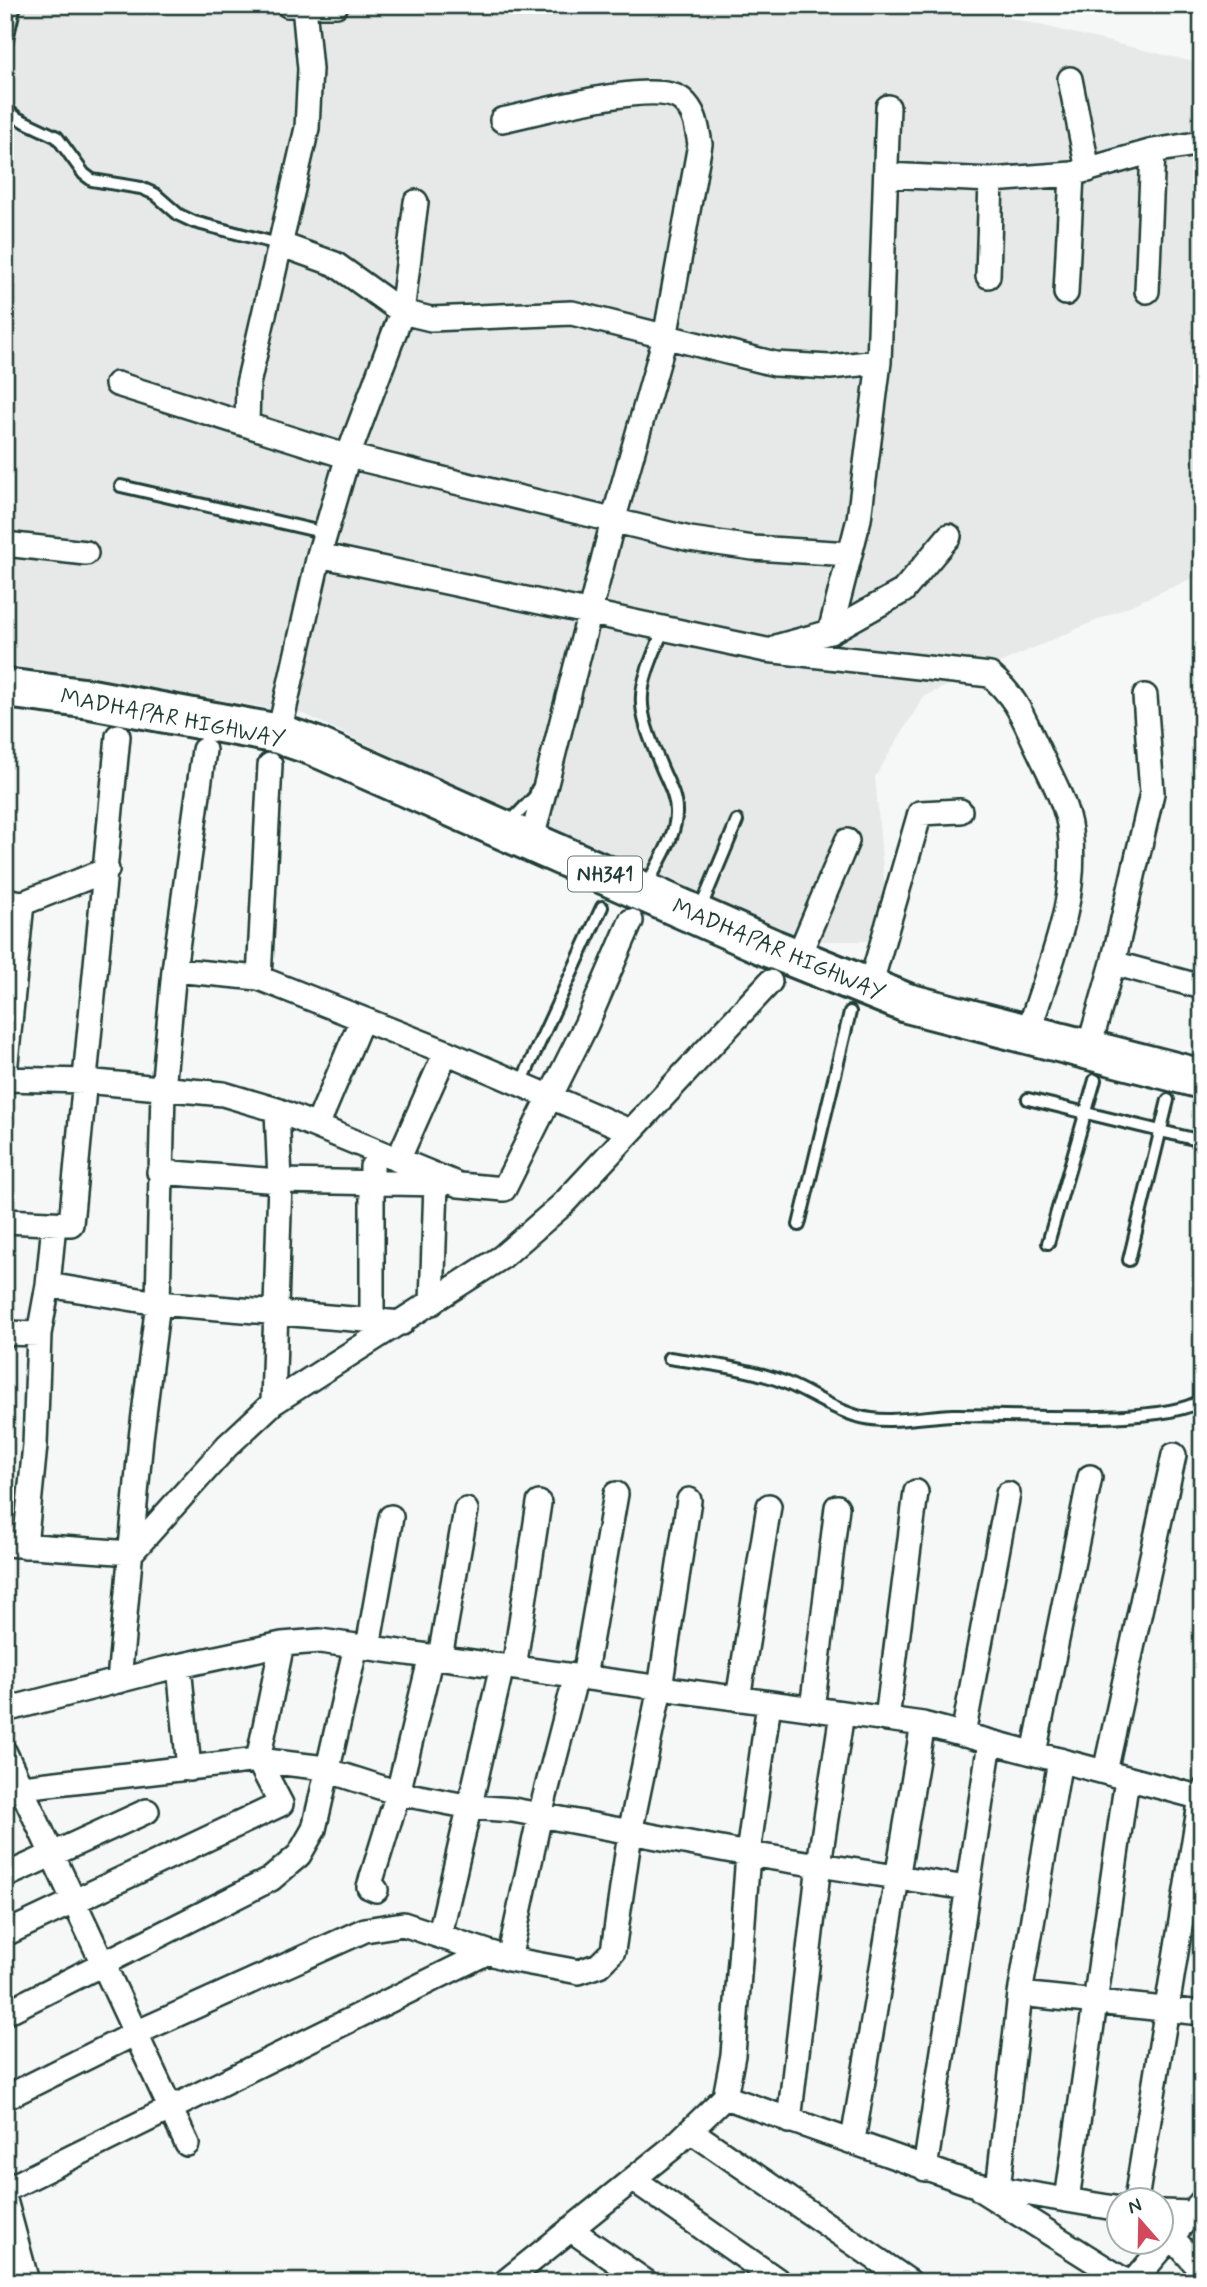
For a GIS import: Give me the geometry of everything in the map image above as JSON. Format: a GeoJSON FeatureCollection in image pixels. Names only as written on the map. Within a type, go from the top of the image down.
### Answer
{"type":"FeatureCollection","features":[{"type":"Feature","properties":{"kind":"highway","name":"MADHAPAR HIGHWAY"},"geometry":{"type":"LineString","coordinates":[[5,688],[91,699],[279,734],[314,746],[796,959],[907,1003],[1202,1079]]}},
{"type":"Feature","properties":{"kind":"highway","name":"MADHAPAR HIGHWAY"},"geometry":{"type":"LineString","coordinates":[[5,711],[86,722],[271,756],[763,970],[837,998],[899,1020],[1185,1100]]}},
{"type":"Feature","properties":{"kind":"street"},"geometry":{"type":"LineString","coordinates":[[288,5],[335,5]]}},
{"type":"Feature","properties":{"kind":"street"},"geometry":{"type":"LineString","coordinates":[[247,424],[248,384],[282,246],[307,128],[310,69],[304,6]]}},
{"type":"Feature","properties":{"kind":"street"},"geometry":{"type":"LineString","coordinates":[[1066,293],[1080,172],[1070,79]]}},
{"type":"Feature","properties":{"kind":"street"},"geometry":{"type":"LineString","coordinates":[[502,120],[631,93],[659,91],[681,99],[696,118],[699,144],[665,338],[613,521],[534,831]]}},
{"type":"Feature","properties":{"kind":"street"},"geometry":{"type":"LineString","coordinates":[[830,632],[859,519],[879,362],[888,107]]}},
{"type":"Feature","properties":{"kind":"street"},"geometry":{"type":"LineString","coordinates":[[886,175],[991,180],[1080,172],[1153,152],[1202,143]]}},
{"type":"Feature","properties":{"kind":"street"},"geometry":{"type":"LineString","coordinates":[[1147,291],[1153,152]]}},
{"type":"Feature","properties":{"kind":"street"},"geometry":{"type":"LineString","coordinates":[[988,276],[991,180]]}},
{"type":"Feature","properties":{"kind":"street"},"geometry":{"type":"LineString","coordinates":[[281,724],[323,544],[348,456],[402,312],[416,202]]}},
{"type":"Feature","properties":{"kind":"street"},"geometry":{"type":"LineString","coordinates":[[282,246],[335,264],[402,312],[431,318],[572,313],[613,321],[665,338],[775,364],[830,367],[879,362]]}},
{"type":"Feature","properties":{"kind":"street"},"geometry":{"type":"LineString","coordinates":[[117,384],[348,456],[690,539],[740,546],[850,554]]}},
{"type":"Feature","properties":{"kind":"street"},"geometry":{"type":"LineString","coordinates":[[766,650],[830,632],[903,591],[949,536]]}},
{"type":"Feature","properties":{"kind":"street"},"geometry":{"type":"LineString","coordinates":[[5,544],[86,553]]}},
{"type":"Feature","properties":{"kind":"street"},"geometry":{"type":"LineString","coordinates":[[323,544],[589,612],[766,650],[966,670],[990,675],[1011,693],[1053,780],[1070,828],[1072,879],[1061,930],[1031,1024]]}},
{"type":"Feature","properties":{"kind":"street"},"geometry":{"type":"LineString","coordinates":[[1091,1041],[1114,963],[1152,793],[1145,696]]}},
{"type":"Feature","properties":{"kind":"street"},"geometry":{"type":"LineString","coordinates":[[5,1221],[71,1224],[118,736]]}},
{"type":"Feature","properties":{"kind":"street"},"geometry":{"type":"LineString","coordinates":[[119,1681],[158,1303],[163,1090],[174,970],[204,750]]}},
{"type":"Feature","properties":{"kind":"street"},"geometry":{"type":"LineString","coordinates":[[259,978],[270,765]]}},
{"type":"Feature","properties":{"kind":"street"},"geometry":{"type":"LineString","coordinates":[[872,979],[920,813],[960,811]]}},
{"type":"Feature","properties":{"kind":"street"},"geometry":{"type":"LineString","coordinates":[[801,950],[847,841]]}},
{"type":"Feature","properties":{"kind":"street"},"geometry":{"type":"LineString","coordinates":[[5,1072],[11,905],[107,870]]}},
{"type":"Feature","properties":{"kind":"street"},"geometry":{"type":"LineString","coordinates":[[159,1172],[280,1181],[371,1181],[504,1189],[586,1025],[631,920]]}},
{"type":"Feature","properties":{"kind":"street"},"geometry":{"type":"LineString","coordinates":[[1114,963],[1202,987]]}},
{"type":"Feature","properties":{"kind":"street"},"geometry":{"type":"LineString","coordinates":[[174,970],[259,978],[446,1052],[630,1131]]}},
{"type":"Feature","properties":{"kind":"street"},"geometry":{"type":"LineString","coordinates":[[131,1553],[227,1446],[274,1403],[502,1257],[562,1205],[770,982]]}},
{"type":"Feature","properties":{"kind":"street"},"geometry":{"type":"LineString","coordinates":[[317,1126],[362,1019]]}},
{"type":"Feature","properties":{"kind":"street"},"geometry":{"type":"LineString","coordinates":[[398,1160],[446,1052]]}},
{"type":"Feature","properties":{"kind":"street"},"geometry":{"type":"LineString","coordinates":[[5,1079],[85,1081],[223,1094],[277,1110],[398,1160],[448,1184]]}},
{"type":"Feature","properties":{"kind":"street"},"geometry":{"type":"LineString","coordinates":[[274,1403],[280,1181],[277,1110]]}},
{"type":"Feature","properties":{"kind":"street"},"geometry":{"type":"LineString","coordinates":[[372,1318],[371,1181],[374,1150]]}},
{"type":"Feature","properties":{"kind":"street"},"geometry":{"type":"LineString","coordinates":[[432,1303],[448,1184]]}},
{"type":"Feature","properties":{"kind":"street"},"geometry":{"type":"LineString","coordinates":[[54,1223],[48,1285],[39,1334],[35,1445],[15,1545],[131,1553]]}},
{"type":"Feature","properties":{"kind":"street"},"geometry":{"type":"LineString","coordinates":[[48,1285],[158,1303],[372,1318],[402,1323]]}},
{"type":"Feature","properties":{"kind":"street"},"geometry":{"type":"LineString","coordinates":[[5,1333],[39,1334]]}},
{"type":"Feature","properties":{"kind":"street"},"geometry":{"type":"LineString","coordinates":[[1105,1772],[1174,1455]]}},
{"type":"Feature","properties":{"kind":"street"},"geometry":{"type":"LineString","coordinates":[[1034,1753],[1090,1477]]}},
{"type":"Feature","properties":{"kind":"street"},"geometry":{"type":"LineString","coordinates":[[887,1719],[916,1492]]}},
{"type":"Feature","properties":{"kind":"street"},"geometry":{"type":"LineString","coordinates":[[509,1959],[540,1815],[580,1677],[616,1494]]}},
{"type":"Feature","properties":{"kind":"street"},"geometry":{"type":"LineString","coordinates":[[963,1735],[1009,1494]]}},
{"type":"Feature","properties":{"kind":"street"},"geometry":{"type":"LineString","coordinates":[[5,2098],[136,2033],[365,1930],[402,1924],[440,1934],[486,1953],[509,1959],[579,1972],[599,1965],[612,1951],[630,1833],[660,1688],[689,1500]]}},
{"type":"Feature","properties":{"kind":"street"},"geometry":{"type":"LineString","coordinates":[[440,1934],[508,1667],[539,1503]]}},
{"type":"Feature","properties":{"kind":"street"},"geometry":{"type":"LineString","coordinates":[[738,1699],[769,1506]]}},
{"type":"Feature","properties":{"kind":"street"},"geometry":{"type":"LineString","coordinates":[[812,1709],[837,1507]]}},
{"type":"Feature","properties":{"kind":"street"},"geometry":{"type":"LineString","coordinates":[[376,1890],[369,1887],[435,1657],[466,1510]]}},
{"type":"Feature","properties":{"kind":"street"},"geometry":{"type":"LineString","coordinates":[[5,2013],[271,1879],[299,1855],[314,1829],[326,1770],[362,1646],[391,1517]]}},
{"type":"Feature","properties":{"kind":"street"},"geometry":{"type":"LineString","coordinates":[[5,1710],[282,1644],[320,1641],[923,1724],[1201,1795],[1138,2186]]}},
{"type":"Feature","properties":{"kind":"street"},"geometry":{"type":"LineString","coordinates":[[5,1934],[281,1804],[258,1759],[282,1644]]}},
{"type":"Feature","properties":{"kind":"street"},"geometry":{"type":"LineString","coordinates":[[179,1667],[189,1769]]}},
{"type":"Feature","properties":{"kind":"street"},"geometry":{"type":"LineString","coordinates":[[506,2281],[691,2131],[725,2097],[733,2055],[748,1854],[769,1703]]}},
{"type":"Feature","properties":{"kind":"street"},"geometry":{"type":"LineString","coordinates":[[789,2121],[819,1864],[842,1713]]}},
{"type":"Feature","properties":{"kind":"street"},"geometry":{"type":"LineString","coordinates":[[853,2140],[923,1724]]}},
{"type":"Feature","properties":{"kind":"street"},"geometry":{"type":"LineString","coordinates":[[925,2169],[990,1742]]}},
{"type":"Feature","properties":{"kind":"street"},"geometry":{"type":"LineString","coordinates":[[5,1753],[14,1790],[53,1853],[187,2144]]}},
{"type":"Feature","properties":{"kind":"street"},"geometry":{"type":"LineString","coordinates":[[14,1790],[258,1759],[326,1770],[398,1793],[471,1807],[540,1815],[748,1854],[899,1875],[967,1888]]}},
{"type":"Feature","properties":{"kind":"street"},"geometry":{"type":"LineString","coordinates":[[998,2189],[1020,1994],[1060,1760]]}},
{"type":"Feature","properties":{"kind":"street"},"geometry":{"type":"LineString","coordinates":[[1067,2200],[1128,1778]]}},
{"type":"Feature","properties":{"kind":"street"},"geometry":{"type":"LineString","coordinates":[[5,1877],[147,1811]]}},
{"type":"Feature","properties":{"kind":"street"},"geometry":{"type":"LineString","coordinates":[[5,2190],[486,1953]]}},
{"type":"Feature","properties":{"kind":"street"},"geometry":{"type":"LineString","coordinates":[[1020,1994],[1202,2013]]}},
{"type":"Feature","properties":{"kind":"street"},"geometry":{"type":"LineString","coordinates":[[725,2097],[972,2184],[1106,2207]]}},
{"type":"Feature","properties":{"kind":"street"},"geometry":{"type":"LineString","coordinates":[[691,2131],[910,2282]]}},
{"type":"Feature","properties":{"kind":"street"},"geometry":{"type":"LineString","coordinates":[[633,2179],[780,2282]]}},
{"type":"Feature","properties":{"kind":"street"},"geometry":{"type":"LineString","coordinates":[[972,2184],[1113,2278]]}},
{"type":"Feature","properties":{"kind":"street"},"geometry":{"type":"LineString","coordinates":[[5,2200],[13,2259],[27,2282]]}},
{"type":"Feature","properties":{"kind":"street"},"geometry":{"type":"LineString","coordinates":[[1176,2210],[1197,2207]]}},
{"type":"Feature","properties":{"kind":"street"},"geometry":{"type":"LineString","coordinates":[[1176,2229],[1197,2207]]}},
{"type":"Feature","properties":{"kind":"street"},"geometry":{"type":"LineString","coordinates":[[570,2229],[646,2282]]}},
{"type":"Feature","properties":{"kind":"street"},"geometry":{"type":"LineString","coordinates":[[1176,2242],[1202,2271]]}},
{"type":"Feature","properties":{"kind":"street"},"geometry":{"type":"LineString","coordinates":[[1133,2282],[1153,2256]]}},
{"type":"Feature","properties":{"kind":"lane"},"geometry":{"type":"LineString","coordinates":[[5,48],[15,5]]}},
{"type":"Feature","properties":{"kind":"lane"},"geometry":{"type":"LineString","coordinates":[[5,108],[17,118],[57,137],[84,174],[92,180],[141,188],[155,194],[179,215],[194,222],[282,246]]}},
{"type":"Feature","properties":{"kind":"lane"},"geometry":{"type":"LineString","coordinates":[[121,486],[323,544]]}},
{"type":"Feature","properties":{"kind":"lane"},"geometry":{"type":"LineString","coordinates":[[511,821],[535,796],[589,612]]}},
{"type":"Feature","properties":{"kind":"lane"},"geometry":{"type":"LineString","coordinates":[[649,881],[675,825],[676,811],[674,794],[640,710],[641,684],[664,628]]}},
{"type":"Feature","properties":{"kind":"lane"},"geometry":{"type":"LineString","coordinates":[[702,905],[737,821]]}},
{"type":"Feature","properties":{"kind":"lane"},"geometry":{"type":"LineString","coordinates":[[521,1083],[602,907]]}},
{"type":"Feature","properties":{"kind":"lane"},"geometry":{"type":"LineString","coordinates":[[799,1225],[850,1012]]}},
{"type":"Feature","properties":{"kind":"lane"},"geometry":{"type":"LineString","coordinates":[[1048,1243],[1095,1080]]}},
{"type":"Feature","properties":{"kind":"lane"},"geometry":{"type":"LineString","coordinates":[[1028,1099],[1202,1142]]}},
{"type":"Feature","properties":{"kind":"lane"},"geometry":{"type":"LineString","coordinates":[[1129,1260],[1160,1132],[1185,1100]]}},
{"type":"Feature","properties":{"kind":"lane"},"geometry":{"type":"LineString","coordinates":[[670,1358],[735,1368],[783,1381],[857,1416],[884,1419],[954,1415],[1112,1416],[1172,1411],[1202,1400]]}},
{"type":"Feature","properties":{"kind":"shaded area"},"geometry":{"type":"Polygon","coordinates":[[[5,5],[977,5],[1002,16],[1202,64],[1202,574],[924,696],[875,777],[889,941],[776,941],[304,714],[5,664],[5,5]]]}},
{"type":"Feature","properties":{"kind":"railway"},"geometry":{"type":"LineString","coordinates":[[1187,5],[1202,8]]}}]}
